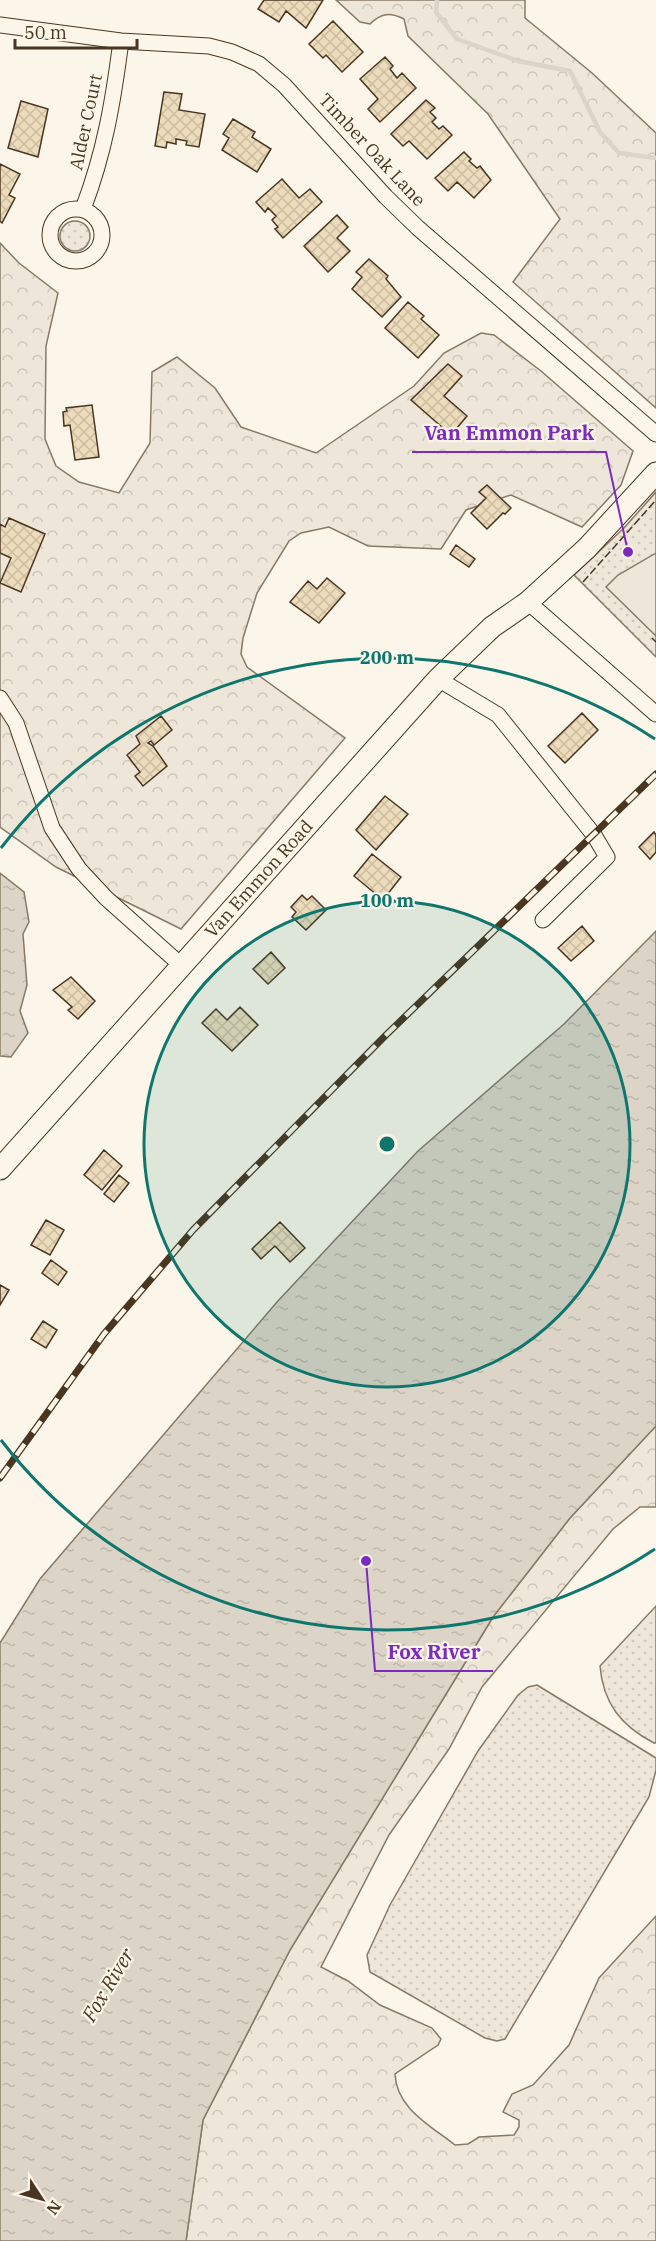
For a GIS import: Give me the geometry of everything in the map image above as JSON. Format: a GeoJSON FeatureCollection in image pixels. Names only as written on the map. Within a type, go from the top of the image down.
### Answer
{"type":"FeatureCollection","features":[{"type":"Feature","properties":{"kind":"street","name":"Timber Oak Lane"},"geometry":{"type":"LineString","coordinates":[[0,25],[121,41],[209,46],[231,52],[259,64],[285,85],[386,197],[427,236],[656,434]]}},
{"type":"Feature","properties":{"kind":"street","name":"Alder Court"},"geometry":{"type":"LineString","coordinates":[[83,209],[99,166],[112,114],[121,41]]}},
{"type":"Feature","properties":{"kind":"street","name":"Van Emmon Road"},"geometry":{"type":"LineString","coordinates":[[0,1169],[438,679],[492,627],[528,602],[587,548],[656,473]]}},
{"type":"Feature","properties":{"kind":"street"},"geometry":{"type":"LineString","coordinates":[[528,602],[656,714]]}},
{"type":"Feature","properties":{"kind":"street"},"geometry":{"type":"LineString","coordinates":[[438,679],[498,715],[594,835],[607,857],[543,920]]}},
{"type":"Feature","properties":{"kind":"street"},"geometry":{"type":"LineString","coordinates":[[0,698],[16,723],[52,828],[79,869],[106,898],[182,966]]}},
{"type":"Feature","properties":{"kind":"green space"},"geometry":{"type":"Polygon","coordinates":[[[336,0],[525,0],[525,18],[592,73],[656,133],[656,408],[513,282],[560,219],[488,114],[408,36],[404,19],[386,15],[370,24],[360,22],[336,0]]]}},
{"type":"Feature","properties":{"kind":"green space"},"geometry":{"type":"Polygon","coordinates":[[[75,221],[81,222],[89,230],[89,242],[81,250],[75,251],[69,250],[61,242],[60,236],[61,230],[69,222],[75,221]]]}},
{"type":"Feature","properties":{"kind":"green space"},"geometry":{"type":"Polygon","coordinates":[[[0,243],[19,263],[58,293],[46,346],[45,439],[56,466],[79,482],[119,493],[150,443],[152,372],[177,357],[215,388],[241,427],[316,453],[414,386],[444,353],[481,333],[494,335],[541,371],[633,451],[621,485],[582,527],[511,495],[466,510],[441,549],[368,546],[329,527],[301,533],[289,541],[257,593],[243,638],[241,654],[247,667],[345,738],[181,929],[56,867],[0,827],[0,243]]]}},
{"type":"Feature","properties":{"kind":"green space"},"geometry":{"type":"Polygon","coordinates":[[[656,492],[656,657],[574,575],[624,528],[656,492]]]}},
{"type":"Feature","properties":{"kind":"green space"},"geometry":{"type":"Polygon","coordinates":[[[656,553],[656,636],[606,587],[618,575],[656,553]]]}},
{"type":"Feature","properties":{"kind":"green space"},"geometry":{"type":"Polygon","coordinates":[[[656,1426],[656,1507],[640,1507],[613,1529],[482,1687],[449,1749],[389,1835],[321,1967],[348,1981],[380,2005],[432,2028],[441,2039],[438,2045],[395,2074],[397,2086],[401,2097],[416,2115],[455,2145],[468,2144],[479,2137],[514,2135],[519,2127],[519,2120],[503,2112],[512,2094],[533,2085],[569,2045],[599,1978],[656,1916],[656,2241],[186,2241],[203,2120],[290,1950],[493,1617],[570,1518],[656,1426]]]}},
{"type":"Feature","properties":{"kind":"green space"},"geometry":{"type":"Polygon","coordinates":[[[656,1606],[656,1743],[654,1743],[632,1729],[616,1712],[605,1691],[600,1666],[656,1606]]]}},
{"type":"Feature","properties":{"kind":"green space"},"geometry":{"type":"Polygon","coordinates":[[[537,1685],[656,1758],[656,1770],[649,1797],[505,2039],[497,2041],[485,2038],[370,1972],[367,1955],[390,1905],[478,1751],[518,1695],[528,1687],[537,1685]]]}},
{"type":"Feature","properties":{"kind":"water"},"geometry":{"type":"Polygon","coordinates":[[[0,873],[24,892],[29,922],[23,934],[27,985],[20,1011],[28,1033],[11,1057],[0,1056],[0,873]]]}},
{"type":"Feature","properties":{"kind":"water"},"geometry":{"type":"Polygon","coordinates":[[[656,931],[656,1426],[570,1518],[493,1617],[290,1950],[203,2120],[186,2241],[0,2241],[0,1643],[40,1579],[277,1302],[418,1151],[564,1024],[656,931]]]}},
{"type":"Feature","properties":{"kind":"building"},"geometry":{"type":"Polygon","coordinates":[[[264,0],[323,0],[306,28],[286,11],[279,22],[258,9],[264,0]]]}},
{"type":"Feature","properties":{"kind":"building"},"geometry":{"type":"Polygon","coordinates":[[[333,21],[363,52],[342,72],[326,55],[323,58],[309,44],[333,21]]]}},
{"type":"Feature","properties":{"kind":"building"},"geometry":{"type":"Polygon","coordinates":[[[385,57],[393,66],[390,69],[397,78],[402,73],[416,88],[380,122],[368,109],[378,99],[360,79],[385,57]]]}},
{"type":"Feature","properties":{"kind":"building"},"geometry":{"type":"Polygon","coordinates":[[[164,92],[182,94],[179,110],[205,114],[199,147],[186,145],[187,141],[176,139],[176,144],[167,142],[166,148],[155,146],[164,92]]]}},
{"type":"Feature","properties":{"kind":"building"},"geometry":{"type":"Polygon","coordinates":[[[426,100],[435,108],[430,112],[436,118],[432,122],[439,129],[443,126],[452,135],[427,159],[409,141],[403,146],[391,134],[426,100]]]}},
{"type":"Feature","properties":{"kind":"building"},"geometry":{"type":"Polygon","coordinates":[[[21,101],[48,109],[38,157],[8,148],[21,101]]]}},
{"type":"Feature","properties":{"kind":"building"},"geometry":{"type":"Polygon","coordinates":[[[233,119],[255,132],[252,137],[271,149],[257,172],[222,150],[229,138],[223,134],[233,119]]]}},
{"type":"Feature","properties":{"kind":"building"},"geometry":{"type":"Polygon","coordinates":[[[464,152],[471,159],[469,161],[477,168],[480,166],[491,180],[474,198],[457,182],[448,191],[435,178],[464,152]]]}},
{"type":"Feature","properties":{"kind":"building"},"geometry":{"type":"Polygon","coordinates":[[[0,164],[20,174],[9,195],[15,198],[2,223],[0,221],[0,164]]]}},
{"type":"Feature","properties":{"kind":"building"},"geometry":{"type":"Polygon","coordinates":[[[282,179],[299,198],[310,189],[322,202],[283,238],[275,229],[278,227],[272,220],[276,216],[268,208],[265,212],[256,202],[282,179]]]}},
{"type":"Feature","properties":{"kind":"building"},"geometry":{"type":"Polygon","coordinates":[[[337,215],[348,227],[337,238],[350,251],[328,272],[304,246],[337,215]]]}},
{"type":"Feature","properties":{"kind":"building"},"geometry":{"type":"Polygon","coordinates":[[[369,259],[388,276],[386,279],[401,297],[382,317],[352,289],[362,277],[356,272],[369,259]]]}},
{"type":"Feature","properties":{"kind":"building"},"geometry":{"type":"Polygon","coordinates":[[[408,302],[424,316],[421,319],[439,335],[418,358],[385,328],[408,302]]]}},
{"type":"Feature","properties":{"kind":"building"},"geometry":{"type":"Polygon","coordinates":[[[448,364],[462,376],[444,396],[467,416],[451,435],[411,400],[448,364]]]}},
{"type":"Feature","properties":{"kind":"building"},"geometry":{"type":"Polygon","coordinates":[[[92,405],[99,457],[75,460],[70,425],[64,426],[63,412],[67,411],[66,408],[92,405]]]}},
{"type":"Feature","properties":{"kind":"building"},"geometry":{"type":"Polygon","coordinates":[[[487,485],[511,508],[487,529],[471,513],[486,498],[479,492],[487,485]]]}},
{"type":"Feature","properties":{"kind":"building"},"geometry":{"type":"Polygon","coordinates":[[[9,518],[45,534],[21,592],[0,583],[11,558],[0,553],[0,524],[5,527],[9,518]]]}},
{"type":"Feature","properties":{"kind":"building"},"geometry":{"type":"Polygon","coordinates":[[[456,545],[475,559],[469,567],[450,554],[456,545]]]}},
{"type":"Feature","properties":{"kind":"building"},"geometry":{"type":"Polygon","coordinates":[[[327,578],[345,593],[319,623],[290,602],[308,581],[317,589],[327,578]]]}},
{"type":"Feature","properties":{"kind":"building"},"geometry":{"type":"Polygon","coordinates":[[[582,713],[598,730],[565,763],[548,746],[582,713]]]}},
{"type":"Feature","properties":{"kind":"building"},"geometry":{"type":"Polygon","coordinates":[[[161,716],[172,730],[154,745],[151,741],[148,743],[153,746],[167,766],[143,786],[135,776],[140,772],[127,755],[140,744],[136,736],[161,716]]]}},
{"type":"Feature","properties":{"kind":"building"},"geometry":{"type":"Polygon","coordinates":[[[385,796],[408,814],[376,850],[356,830],[385,796]]]}},
{"type":"Feature","properties":{"kind":"building"},"geometry":{"type":"Polygon","coordinates":[[[654,832],[656,852],[650,859],[639,847],[654,832]]]}},
{"type":"Feature","properties":{"kind":"building"},"geometry":{"type":"Polygon","coordinates":[[[372,854],[401,877],[383,900],[354,876],[372,854]]]}},
{"type":"Feature","properties":{"kind":"building"},"geometry":{"type":"Polygon","coordinates":[[[302,895],[307,900],[312,896],[326,910],[306,930],[292,917],[296,912],[291,907],[302,895]]]}},
{"type":"Feature","properties":{"kind":"building"},"geometry":{"type":"Polygon","coordinates":[[[582,926],[594,941],[571,961],[558,948],[582,926]]]}},
{"type":"Feature","properties":{"kind":"building"},"geometry":{"type":"Polygon","coordinates":[[[271,952],[285,968],[268,984],[253,969],[271,952]]]}},
{"type":"Feature","properties":{"kind":"building"},"geometry":{"type":"Polygon","coordinates":[[[71,977],[95,1001],[78,1019],[68,1010],[72,1007],[53,990],[71,977]]]}},
{"type":"Feature","properties":{"kind":"building"},"geometry":{"type":"Polygon","coordinates":[[[240,1007],[258,1025],[232,1051],[202,1023],[216,1009],[227,1020],[240,1007]]]}},
{"type":"Feature","properties":{"kind":"building"},"geometry":{"type":"Polygon","coordinates":[[[104,1150],[122,1166],[102,1190],[84,1175],[104,1150]]]}},
{"type":"Feature","properties":{"kind":"building"},"geometry":{"type":"Polygon","coordinates":[[[119,1175],[129,1183],[114,1202],[104,1194],[119,1175]]]}},
{"type":"Feature","properties":{"kind":"building"},"geometry":{"type":"Polygon","coordinates":[[[46,1220],[64,1230],[50,1255],[31,1245],[46,1220]]]}},
{"type":"Feature","properties":{"kind":"building"},"geometry":{"type":"Polygon","coordinates":[[[280,1222],[305,1248],[290,1262],[275,1246],[261,1259],[252,1249],[280,1222]]]}},
{"type":"Feature","properties":{"kind":"building"},"geometry":{"type":"Polygon","coordinates":[[[51,1260],[67,1272],[58,1285],[42,1273],[51,1260]]]}},
{"type":"Feature","properties":{"kind":"building"},"geometry":{"type":"Polygon","coordinates":[[[0,1285],[9,1290],[0,1305],[0,1285]]]}},
{"type":"Feature","properties":{"kind":"building"},"geometry":{"type":"Polygon","coordinates":[[[43,1321],[57,1330],[46,1348],[31,1339],[43,1321]]]}},
{"type":"Feature","properties":{"kind":"waterway"},"geometry":{"type":"LineString","coordinates":[[437,0],[436,12],[457,39],[518,61],[570,71],[600,132],[619,153],[656,158]]}},
{"type":"Feature","properties":{"kind":"railway"},"geometry":{"type":"LineString","coordinates":[[0,1478],[104,1334],[193,1230],[386,1035],[656,774]]}},
{"type":"Feature","properties":{"kind":"fence"},"geometry":{"type":"LineString","coordinates":[[583,582],[656,500]]}},
{"type":"Feature","properties":{"kind":"fence"},"geometry":{"type":"LineString","coordinates":[[652,638],[656,642]]}},
{"type":"Feature","properties":{"kind":"place","name":"Van Emmon Park"},"geometry":{"type":"Point","coordinates":[628,552]}},
{"type":"Feature","properties":{"kind":"place","name":"Fox River"},"geometry":{"type":"Point","coordinates":[366,1561]}}]}
